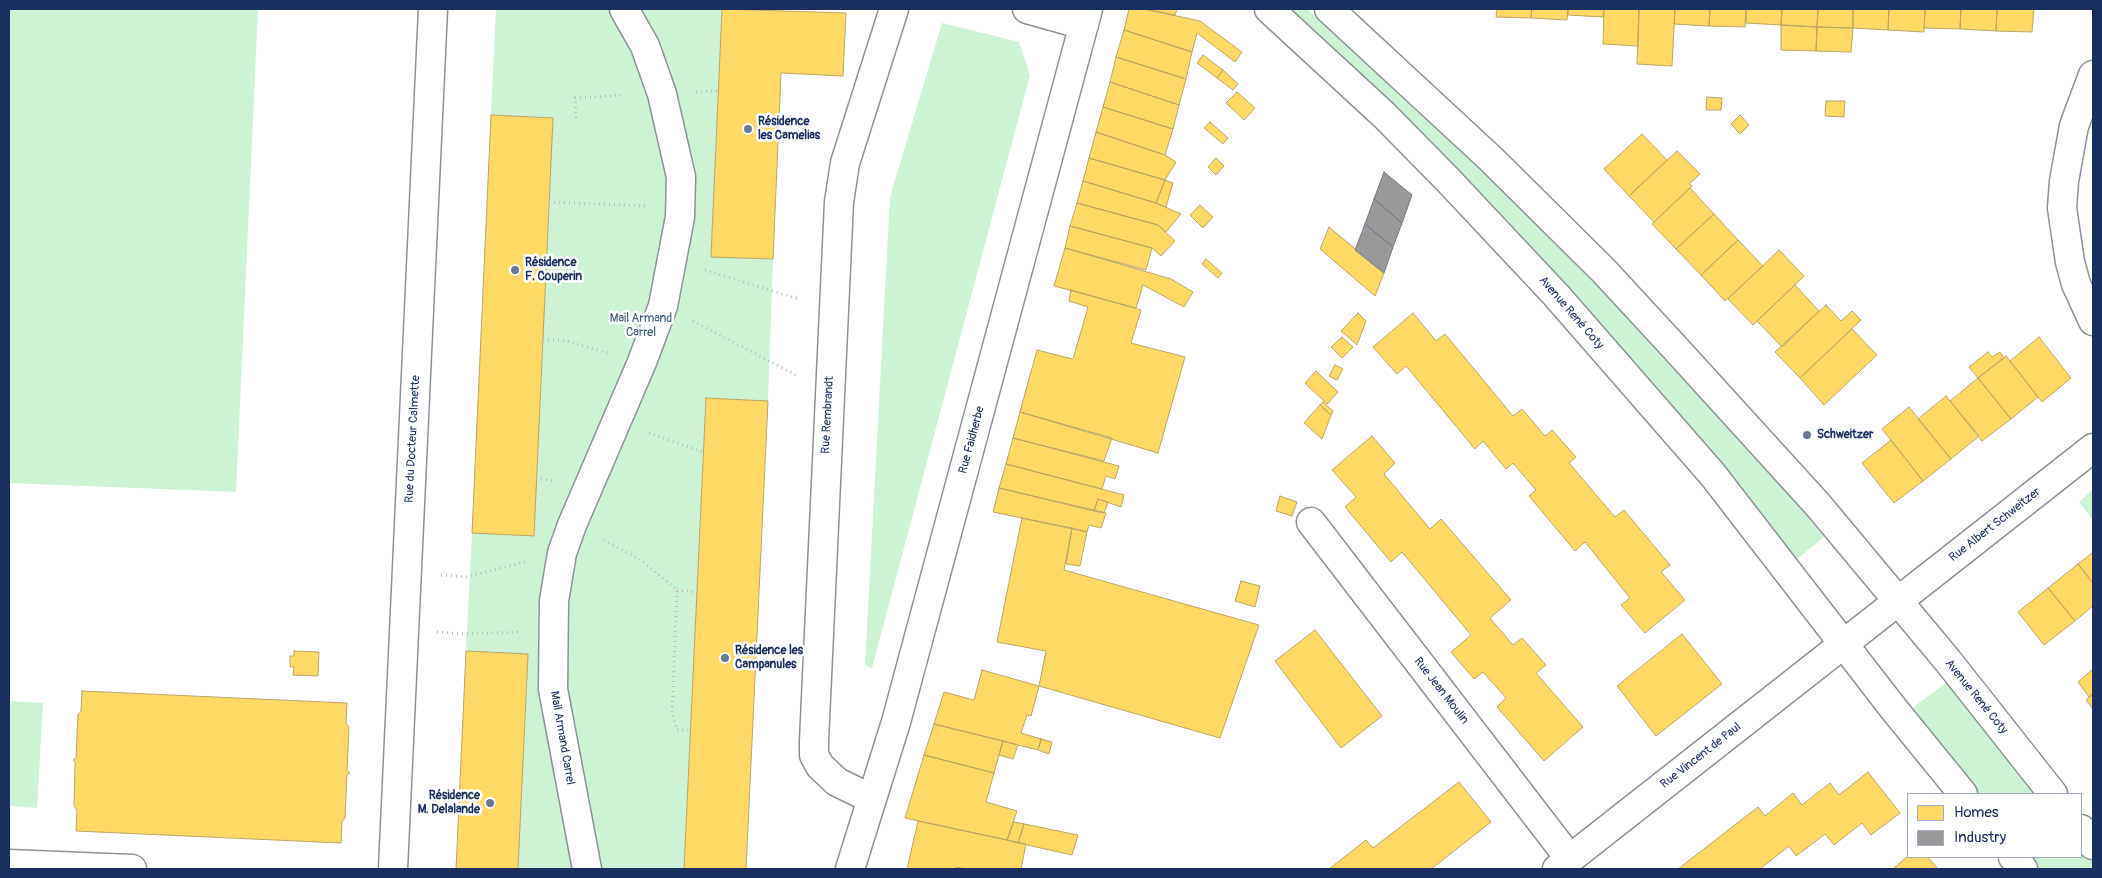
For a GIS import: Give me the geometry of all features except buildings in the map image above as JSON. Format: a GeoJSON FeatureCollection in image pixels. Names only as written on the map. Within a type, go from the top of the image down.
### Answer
{"type":"FeatureCollection","features":[{"type":"Feature","properties":{"kind":"street","name":"Rue du Docteur Calmette"},"geometry":{"type":"LineString","coordinates":[[393,869],[432,9]]}},
{"type":"Feature","properties":{"kind":"street","name":"Mail Armand Carrel"},"geometry":{"type":"LineString","coordinates":[[586,869],[553,689],[554,601],[562,553],[572,525],[642,362],[663,306],[673,260],[680,207],[681,176],[662,94],[645,46],[624,9]]}},
{"type":"Feature","properties":{"kind":"street","name":"Rue Rembrandt"},"geometry":{"type":"LineString","coordinates":[[872,799],[838,782],[820,766],[814,754],[828,392],[838,217],[845,163],[894,9]]}},
{"type":"Feature","properties":{"kind":"street"},"geometry":{"type":"LineString","coordinates":[[1027,9],[1086,17]]}},
{"type":"Feature","properties":{"kind":"street","name":"Avenue René Coty"},"geometry":{"type":"LineString","coordinates":[[1270,9],[1384,116],[1448,180],[1556,295],[1713,475],[1893,708],[1962,793]]}},
{"type":"Feature","properties":{"kind":"street","name":"Avenue René Coty"},"geometry":{"type":"LineString","coordinates":[[1341,12],[1604,271],[1818,504],[1896,601],[1948,661],[2052,793]]}},
{"type":"Feature","properties":{"kind":"street","name":"Rue Faidherbe"},"geometry":{"type":"LineString","coordinates":[[850,869],[896,722],[1086,17]]}},
{"type":"Feature","properties":{"kind":"street"},"geometry":{"type":"LineString","coordinates":[[2093,75],[2074,126],[2064,181],[2062,208],[2070,262],[2076,284],[2093,321]]}},
{"type":"Feature","properties":{"kind":"street","name":"Rue Albert Schweitzer"},"geometry":{"type":"LineString","coordinates":[[1896,601],[2093,448]]}},
{"type":"Feature","properties":{"kind":"street","name":"Rue Jean Moulin"},"geometry":{"type":"LineString","coordinates":[[1311,522],[1564,864]]}},
{"type":"Feature","properties":{"kind":"street"},"geometry":{"type":"LineString","coordinates":[[1844,643],[1896,601]]}},
{"type":"Feature","properties":{"kind":"street","name":"Rue Vincent de Paul"},"geometry":{"type":"LineString","coordinates":[[1564,864],[1844,643]]}},
{"type":"Feature","properties":{"kind":"street"},"geometry":{"type":"LineString","coordinates":[[2082,830],[2093,845]]}},
{"type":"Feature","properties":{"kind":"street"},"geometry":{"type":"LineString","coordinates":[[2014,858],[2023,869]]}},
{"type":"Feature","properties":{"kind":"street"},"geometry":{"type":"LineString","coordinates":[[9,864],[132,869]]}},
{"type":"Feature","properties":{"kind":"path"},"geometry":{"type":"LineString","coordinates":[[549,202],[680,207]]}},
{"type":"Feature","properties":{"kind":"path"},"geometry":{"type":"LineString","coordinates":[[673,260],[833,309]]}},
{"type":"Feature","properties":{"kind":"path"},"geometry":{"type":"LineString","coordinates":[[663,306],[828,392]]}},
{"type":"Feature","properties":{"kind":"path"},"geometry":{"type":"LineString","coordinates":[[543,339],[566,341],[642,362]]}},
{"type":"Feature","properties":{"kind":"path"},"geometry":{"type":"LineString","coordinates":[[616,421],[703,452]]}},
{"type":"Feature","properties":{"kind":"path"},"geometry":{"type":"LineString","coordinates":[[572,525],[621,548],[640,560],[677,590],[697,592]]}},
{"type":"Feature","properties":{"kind":"path"},"geometry":{"type":"LineString","coordinates":[[406,572],[468,577],[562,553]]}},
{"type":"Feature","properties":{"kind":"path"},"geometry":{"type":"LineString","coordinates":[[677,590],[672,713],[677,730],[691,730]]}},
{"type":"Feature","properties":{"kind":"path"},"geometry":{"type":"LineString","coordinates":[[404,629],[464,634],[554,630]]}},
{"type":"Feature","properties":{"kind":"green space"},"geometry":{"type":"Polygon","coordinates":[[[9,9],[258,9],[236,492],[9,483],[9,9]]]}},
{"type":"Feature","properties":{"kind":"green space","name":"Mail Armand Carrel"},"geometry":{"type":"Polygon","coordinates":[[[496,9],[722,9],[711,256],[773,259],[768,401],[706,398],[684,869],[518,869],[528,654],[466,651],[472,533],[534,536],[552,118],[491,115],[496,9]]]}},
{"type":"Feature","properties":{"kind":"green space"},"geometry":{"type":"Polygon","coordinates":[[[1287,9],[1307,9],[1386,76],[1589,276],[1748,443],[1824,537],[1796,560],[1287,9]]]}},
{"type":"Feature","properties":{"kind":"green space"},"geometry":{"type":"Polygon","coordinates":[[[942,23],[1019,42],[1030,75],[872,668],[865,665],[890,197],[942,23]]]}},
{"type":"Feature","properties":{"kind":"green space"},"geometry":{"type":"Polygon","coordinates":[[[2093,489],[2093,520],[2079,502],[2093,489]]]}},
{"type":"Feature","properties":{"kind":"green space"},"geometry":{"type":"Polygon","coordinates":[[[1947,682],[2037,793],[1978,793],[1911,709],[1947,682]]]}},
{"type":"Feature","properties":{"kind":"green space"},"geometry":{"type":"Polygon","coordinates":[[[9,701],[43,703],[37,808],[9,806],[9,701]]]}},
{"type":"Feature","properties":{"kind":"green space"},"geometry":{"type":"Polygon","coordinates":[[[2082,848],[2093,862],[2093,869],[2037,869],[2029,858],[2082,858],[2082,848]]]}},
{"type":"Feature","properties":{"kind":"place","name":"Résidence les Camelias"},"geometry":{"type":"Point","coordinates":[748,129]}},
{"type":"Feature","properties":{"kind":"place","name":"Résidence F. Couperin"},"geometry":{"type":"Point","coordinates":[515,270]}},
{"type":"Feature","properties":{"kind":"place","name":"Schweitzer"},"geometry":{"type":"Point","coordinates":[1807,435]}},
{"type":"Feature","properties":{"kind":"place","name":"Résidence les Campanules"},"geometry":{"type":"Point","coordinates":[725,658]}},
{"type":"Feature","properties":{"kind":"place","name":"Résidence M. Delalande"},"geometry":{"type":"Point","coordinates":[490,803]}}]}
